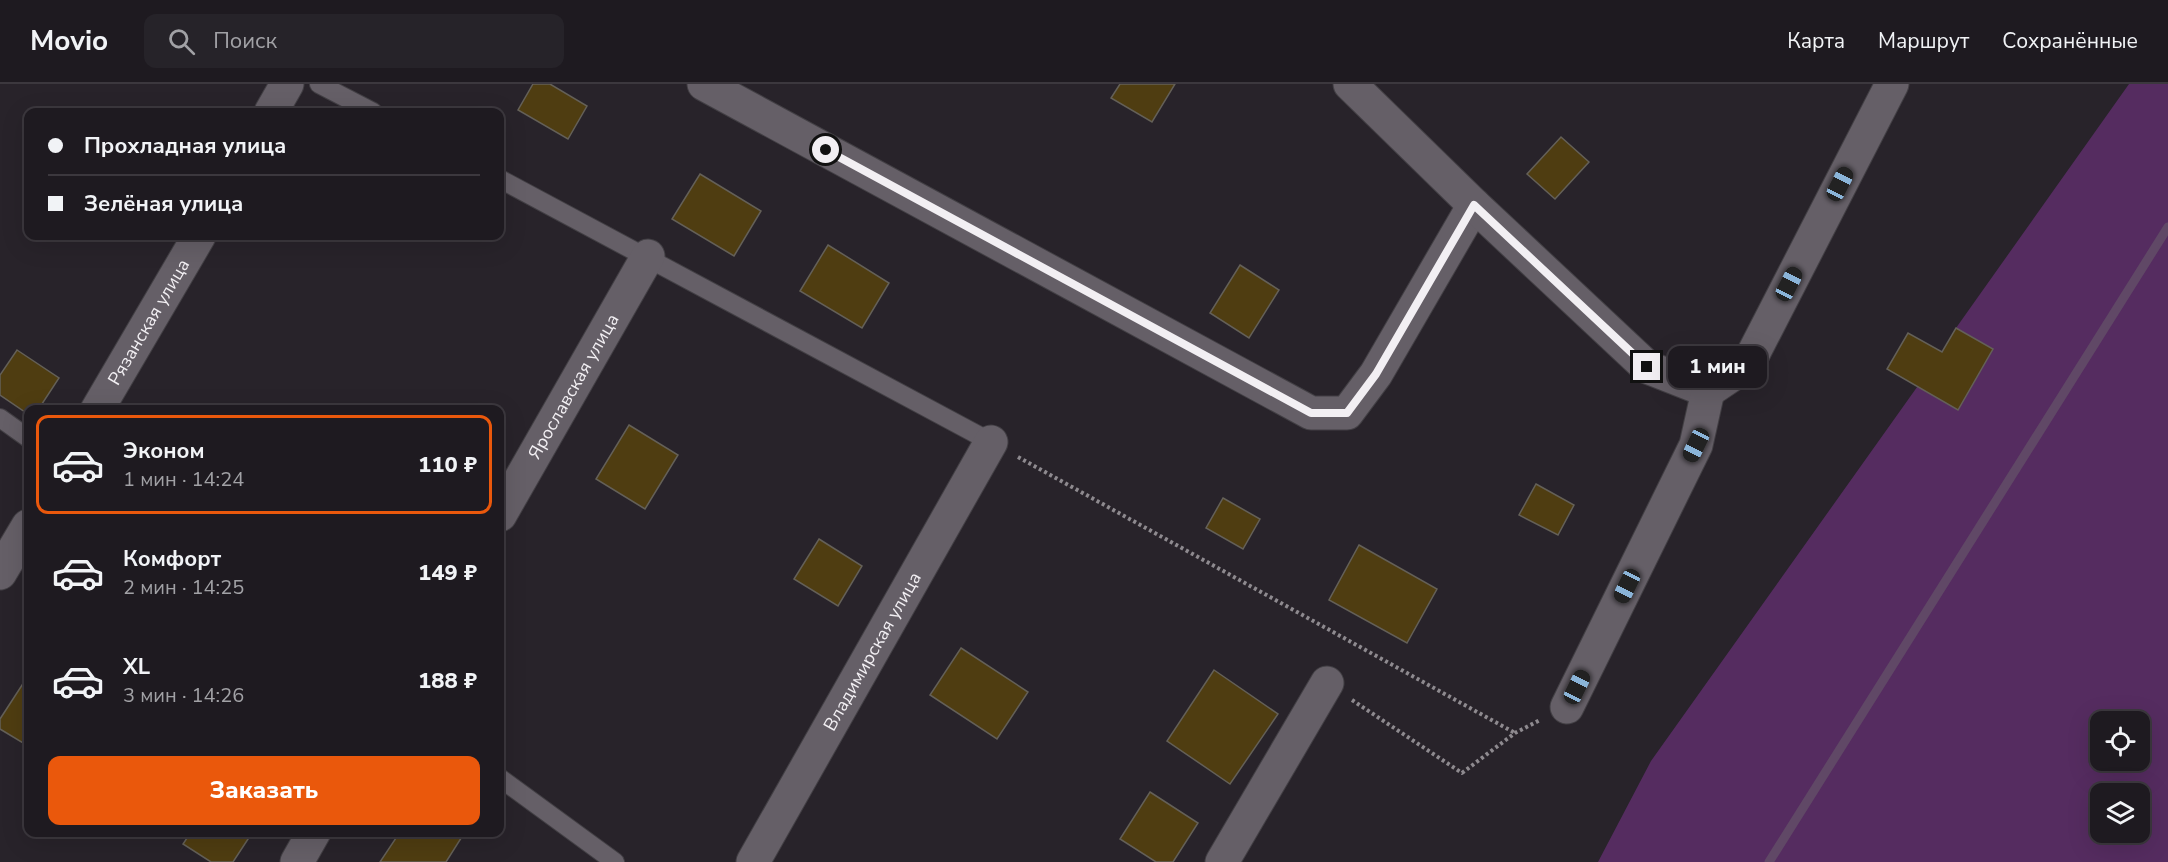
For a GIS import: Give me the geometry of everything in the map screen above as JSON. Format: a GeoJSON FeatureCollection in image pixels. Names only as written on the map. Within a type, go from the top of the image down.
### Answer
{"type":"FeatureCollection","features":[{"type":"Feature","properties":{"kind":"street"},"geometry":{"type":"LineString","coordinates":[[273,108],[287,84]]}},
{"type":"Feature","properties":{"kind":"street"},"geometry":{"type":"LineString","coordinates":[[704,84],[1311,413],[1347,413],[1376,374],[1474,205]]}},
{"type":"Feature","properties":{"kind":"street"},"geometry":{"type":"LineString","coordinates":[[1350,84],[1474,205],[1647,367],[1708,392]]}},
{"type":"Feature","properties":{"kind":"street"},"geometry":{"type":"LineString","coordinates":[[1567,707],[1696,445],[1708,392],[1748,364],[1892,84]]}},
{"type":"Feature","properties":{"kind":"street","name":"Рязанская улица"},"geometry":{"type":"LineString","coordinates":[[101,405],[197,240]]}},
{"type":"Feature","properties":{"kind":"street","name":"Ярославская улица"},"geometry":{"type":"LineString","coordinates":[[504,508],[648,256]]}},
{"type":"Feature","properties":{"kind":"street","name":"Владимирская улица"},"geometry":{"type":"LineString","coordinates":[[753,862],[991,442]]}},
{"type":"Feature","properties":{"kind":"street"},"geometry":{"type":"LineString","coordinates":[[0,573],[24,533]]}},
{"type":"Feature","properties":{"kind":"street"},"geometry":{"type":"LineString","coordinates":[[1222,862],[1327,682]]}},
{"type":"Feature","properties":{"kind":"street"},"geometry":{"type":"LineString","coordinates":[[297,862],[311,837]]}},
{"type":"Feature","properties":{"kind":"lane"},"geometry":{"type":"LineString","coordinates":[[319,84],[366,108]]}},
{"type":"Feature","properties":{"kind":"lane"},"geometry":{"type":"LineString","coordinates":[[504,181],[648,256],[991,442]]}},
{"type":"Feature","properties":{"kind":"lane"},"geometry":{"type":"LineString","coordinates":[[0,418],[24,435]]}},
{"type":"Feature","properties":{"kind":"lane"},"geometry":{"type":"LineString","coordinates":[[504,781],[615,862]]}},
{"type":"Feature","properties":{"kind":"path"},"geometry":{"type":"LineString","coordinates":[[991,442],[1515,733]]}},
{"type":"Feature","properties":{"kind":"path"},"geometry":{"type":"LineString","coordinates":[[1327,682],[1462,773],[1515,733],[1567,707]]}},
{"type":"Feature","properties":{"kind":"shaded area"},"geometry":{"type":"Polygon","coordinates":[[[2129,84],[2168,84],[2168,862],[1598,862],[1651,761],[1942,352],[1956,328],[2129,84]]]}},
{"type":"Feature","properties":{"kind":"building"},"geometry":{"type":"Polygon","coordinates":[[[533,84],[550,84],[587,106],[568,139],[518,110],[533,84]]]}},
{"type":"Feature","properties":{"kind":"building"},"geometry":{"type":"Polygon","coordinates":[[[1120,84],[1175,84],[1152,122],[1111,98],[1120,84]]]}},
{"type":"Feature","properties":{"kind":"building"},"geometry":{"type":"Polygon","coordinates":[[[1561,137],[1589,162],[1555,199],[1527,174],[1561,137]]]}},
{"type":"Feature","properties":{"kind":"building"},"geometry":{"type":"Polygon","coordinates":[[[700,174],[761,211],[734,256],[672,219],[700,174]]]}},
{"type":"Feature","properties":{"kind":"building"},"geometry":{"type":"Polygon","coordinates":[[[828,245],[889,283],[862,328],[800,291],[828,245]]]}},
{"type":"Feature","properties":{"kind":"building"},"geometry":{"type":"Polygon","coordinates":[[[1240,265],[1279,290],[1249,338],[1210,313],[1240,265]]]}},
{"type":"Feature","properties":{"kind":"building"},"geometry":{"type":"Polygon","coordinates":[[[1956,328],[1993,349],[1958,410],[1887,369],[1908,333],[1942,352],[1956,328]]]}},
{"type":"Feature","properties":{"kind":"building"},"geometry":{"type":"Polygon","coordinates":[[[17,350],[59,378],[41,405],[24,405],[24,411],[0,395],[0,375],[17,350]]]}},
{"type":"Feature","properties":{"kind":"building"},"geometry":{"type":"Polygon","coordinates":[[[629,425],[678,455],[645,509],[596,479],[629,425]]]}},
{"type":"Feature","properties":{"kind":"building"},"geometry":{"type":"Polygon","coordinates":[[[1536,484],[1574,505],[1558,535],[1519,515],[1536,484]]]}},
{"type":"Feature","properties":{"kind":"building"},"geometry":{"type":"Polygon","coordinates":[[[1223,498],[1260,519],[1243,549],[1206,528],[1223,498]]]}},
{"type":"Feature","properties":{"kind":"building"},"geometry":{"type":"Polygon","coordinates":[[[819,539],[862,566],[838,606],[794,579],[819,539]]]}},
{"type":"Feature","properties":{"kind":"building"},"geometry":{"type":"Polygon","coordinates":[[[1359,545],[1437,589],[1407,643],[1329,600],[1359,545]]]}},
{"type":"Feature","properties":{"kind":"building"},"geometry":{"type":"Polygon","coordinates":[[[961,648],[1028,692],[997,739],[930,695],[961,648]]]}},
{"type":"Feature","properties":{"kind":"building"},"geometry":{"type":"Polygon","coordinates":[[[1214,670],[1278,714],[1230,784],[1167,741],[1214,670]]]}},
{"type":"Feature","properties":{"kind":"building"},"geometry":{"type":"Polygon","coordinates":[[[24,682],[24,744],[0,729],[0,719],[24,682]]]}},
{"type":"Feature","properties":{"kind":"building"},"geometry":{"type":"Polygon","coordinates":[[[1150,792],[1198,823],[1173,862],[1156,862],[1120,839],[1150,792]]]}},
{"type":"Feature","properties":{"kind":"building"},"geometry":{"type":"Polygon","coordinates":[[[188,837],[249,837],[233,862],[211,862],[183,844],[188,837]]]}},
{"type":"Feature","properties":{"kind":"building"},"geometry":{"type":"Polygon","coordinates":[[[397,837],[462,837],[446,862],[380,862],[397,837]]]}},
{"type":"Feature","properties":{"kind":"waterway"},"geometry":{"type":"LineString","coordinates":[[1769,862],[2168,227]]}},
{"type":"Feature","properties":{"kind":"route"},"geometry":{"type":"LineString","coordinates":[[826,150],[1311,413],[1347,413],[1376,374],[1474,205],[1647,367]]}}]}
